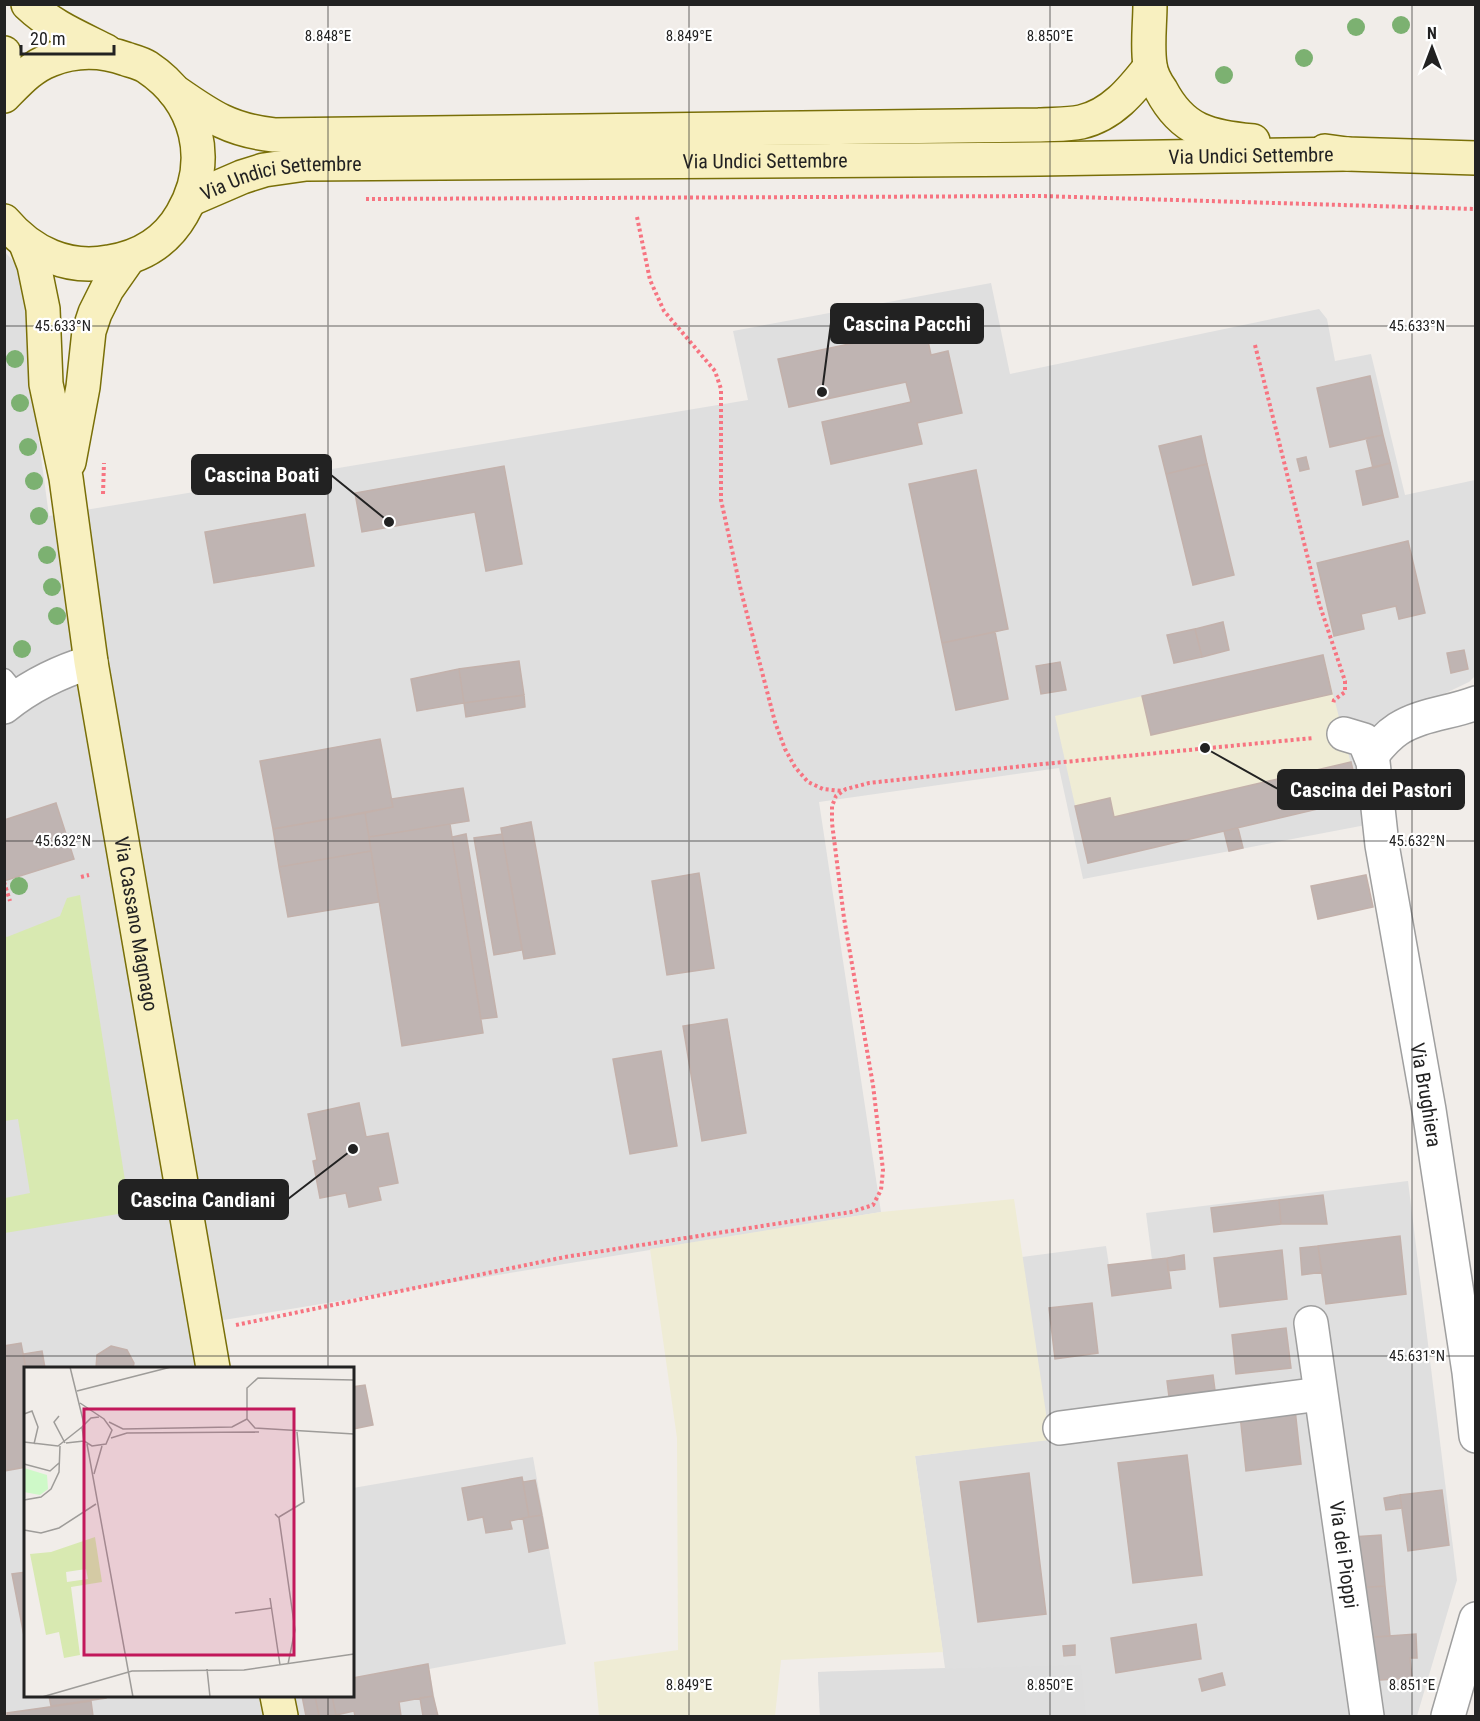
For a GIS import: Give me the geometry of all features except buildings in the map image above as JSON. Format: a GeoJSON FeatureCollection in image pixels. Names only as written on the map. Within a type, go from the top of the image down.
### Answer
{"type":"FeatureCollection","features":[{"type":"Feature","properties":{"kind":"street"},"geometry":{"type":"LineString","coordinates":[[28,4],[57,27],[110,53]]}},
{"type":"Feature","properties":{"kind":"street","name":"Via Undici Settembre"},"geometry":{"type":"LineString","coordinates":[[1150,4],[1150,67],[1162,94],[1177,116],[1203,131],[1224,138],[1347,154]]}},
{"type":"Feature","properties":{"kind":"street","name":"Via Cassano Magnago"},"geometry":{"type":"LineString","coordinates":[[4,96],[23,76],[49,60],[79,52],[110,53],[146,66],[174,91],[190,115],[198,142],[198,171],[191,199],[176,225],[154,245],[128,259],[93,265],[58,260],[15,232]]}},
{"type":"Feature","properties":{"kind":"street"},"geometry":{"type":"LineString","coordinates":[[4,53],[4,81]]}},
{"type":"Feature","properties":{"kind":"street","name":"Via Undici Settembre"},"geometry":{"type":"LineString","coordinates":[[174,91],[218,120],[243,129],[274,135],[1039,125],[1085,121],[1104,112],[1134,88],[1150,67]]}},
{"type":"Feature","properties":{"kind":"street","name":"Via Undici Settembre"},"geometry":{"type":"LineString","coordinates":[[191,199],[264,170],[306,164],[1016,159],[1347,154],[1476,158]]}},
{"type":"Feature","properties":{"kind":"street","name":"Via Cassano Magnago"},"geometry":{"type":"LineString","coordinates":[[15,232],[34,265],[39,285],[45,332],[46,384],[66,478],[91,662],[213,1367]]}},
{"type":"Feature","properties":{"kind":"street","name":"Via Cassano Magnago"},"geometry":{"type":"LineString","coordinates":[[66,478],[83,387],[89,331],[107,289],[128,259]]}},
{"type":"Feature","properties":{"kind":"street"},"geometry":{"type":"LineString","coordinates":[[9,693],[91,662]]}},
{"type":"Feature","properties":{"kind":"street"},"geometry":{"type":"LineString","coordinates":[[1338,721],[1364,740],[1371,756],[1398,729],[1416,720],[1476,703]]}},
{"type":"Feature","properties":{"kind":"street","name":"Via Brughiera"},"geometry":{"type":"LineString","coordinates":[[1371,756],[1382,845],[1428,1110],[1469,1372],[1476,1436]]}},
{"type":"Feature","properties":{"kind":"street","name":"Via dei Pioppi"},"geometry":{"type":"LineString","coordinates":[[1311,1323],[1367,1716]]}},
{"type":"Feature","properties":{"kind":"street"},"geometry":{"type":"LineString","coordinates":[[1060,1428],[1320,1394]]}},
{"type":"Feature","properties":{"kind":"street"},"geometry":{"type":"LineString","coordinates":[[1448,1716],[1476,1619]]}},
{"type":"Feature","properties":{"kind":"street"},"geometry":{"type":"LineString","coordinates":[[277,1697],[281,1716]]}},
{"type":"Feature","properties":{"kind":"path"},"geometry":{"type":"LineString","coordinates":[[366,199],[1041,196],[1476,209]]}},
{"type":"Feature","properties":{"kind":"path"},"geometry":{"type":"LineString","coordinates":[[637,217],[650,280],[664,311],[715,371],[721,389],[721,500],[741,591],[785,749],[795,767],[808,782],[824,789],[842,791]]}},
{"type":"Feature","properties":{"kind":"path"},"geometry":{"type":"LineString","coordinates":[[206,1331],[565,1257],[851,1212],[873,1205],[881,1190],[883,1170],[873,1085],[844,918],[832,823],[832,806],[836,796],[846,789],[880,781],[1326,737],[1338,721],[1334,700],[1346,692],[1346,681],[1319,603],[1256,345]]}},
{"type":"Feature","properties":{"kind":"path"},"geometry":{"type":"LineString","coordinates":[[70,518],[98,510],[101,504],[104,454]]}},
{"type":"Feature","properties":{"kind":"path"},"geometry":{"type":"LineString","coordinates":[[81,878],[89,875]]}},
{"type":"Feature","properties":{"kind":"path"},"geometry":{"type":"LineString","coordinates":[[4,882],[10,901]]}},
{"type":"Feature","properties":{"kind":"shaded area"},"geometry":{"type":"Polygon","coordinates":[[[4,251],[14,262],[27,301],[32,390],[49,516],[748,400],[733,331],[991,283],[1010,374],[1319,309],[1327,319],[1335,361],[1371,354],[1405,495],[1475,480],[1475,676],[1469,682],[1370,729],[1371,824],[1083,879],[1059,768],[819,802],[881,1212],[205,1323],[213,1367],[24,1367],[24,1697],[354,1697],[354,1488],[533,1457],[566,1644],[429,1669],[438,1716],[5,1716],[4,251]]]}},
{"type":"Feature","properties":{"kind":"shaded area"},"geometry":{"type":"Polygon","coordinates":[[[1323,655],[1360,799],[1088,863],[1055,716],[1323,655]]]}},
{"type":"Feature","properties":{"kind":"shaded area"},"geometry":{"type":"Polygon","coordinates":[[[1408,1181],[1457,1580],[1417,1716],[820,1716],[818,1672],[945,1668],[915,1456],[1049,1439],[1022,1257],[1106,1246],[1109,1265],[1152,1260],[1146,1213],[1408,1181]]]}},
{"type":"Feature","properties":{"kind":"shaded area"},"geometry":{"type":"Polygon","coordinates":[[[1014,1199],[1050,1440],[915,1456],[943,1652],[781,1660],[775,1716],[599,1716],[594,1662],[678,1650],[677,1438],[650,1249],[881,1212],[1014,1199]]]}},
{"type":"Feature","properties":{"kind":"shaded area"},"geometry":{"type":"Polygon","coordinates":[[[1081,1665],[1086,1716],[820,1716],[818,1672],[1081,1665]]]}},
{"type":"Feature","properties":{"kind":"green space"},"geometry":{"type":"Polygon","coordinates":[[[80,895],[130,1212],[5,1233],[5,1198],[30,1193],[18,1119],[5,1121],[5,936],[60,916],[67,898],[80,895]]]}},
{"type":"Feature","properties":{"kind":"place","name":"Cascina Pacchi"},"geometry":{"type":"Point","coordinates":[822,392]}},
{"type":"Feature","properties":{"kind":"place","name":"Cascina Boati"},"geometry":{"type":"Point","coordinates":[389,522]}},
{"type":"Feature","properties":{"kind":"place","name":"Cascina dei Pastori"},"geometry":{"type":"Point","coordinates":[1205,748]}},
{"type":"Feature","properties":{"kind":"place","name":"Cascina Candiani"},"geometry":{"type":"Point","coordinates":[353,1149]}}]}
